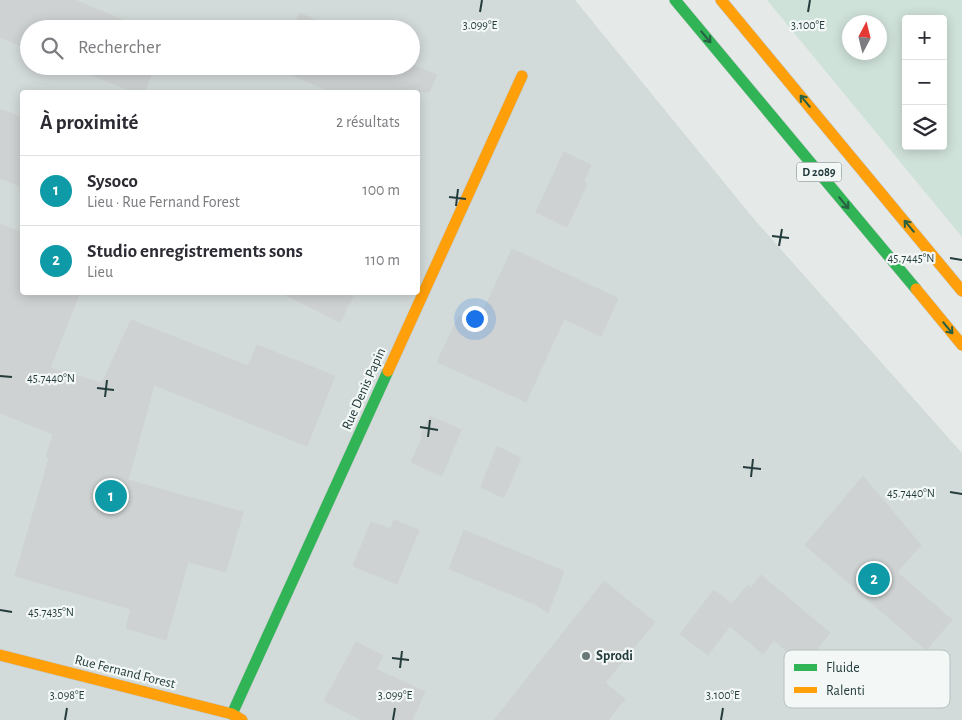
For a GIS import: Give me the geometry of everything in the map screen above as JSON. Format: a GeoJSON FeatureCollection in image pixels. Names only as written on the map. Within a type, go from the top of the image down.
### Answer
{"type":"FeatureCollection","features":[{"type":"Feature","properties":{"kind":"main road","name":"D 2089"},"geometry":{"type":"LineString","coordinates":[[675,0],[962,345]]}},
{"type":"Feature","properties":{"kind":"main road","name":"D 2089"},"geometry":{"type":"LineString","coordinates":[[721,0],[962,291]]}},
{"type":"Feature","properties":{"kind":"main road","name":"Rue Denis Papin"},"geometry":{"type":"LineString","coordinates":[[237,717],[522,76]]}},
{"type":"Feature","properties":{"kind":"main road","name":"Rue Fernand Forest"},"geometry":{"type":"LineString","coordinates":[[0,655],[237,717]]}},
{"type":"Feature","properties":{"kind":"shaded area"},"geometry":{"type":"Polygon","coordinates":[[[0,0],[575,0],[754,219],[962,453],[962,720],[0,720],[0,0]]]}},
{"type":"Feature","properties":{"kind":"shaded area"},"geometry":{"type":"Polygon","coordinates":[[[767,0],[962,0],[962,237],[767,0]]]}},
{"type":"Feature","properties":{"kind":"building"},"geometry":{"type":"Polygon","coordinates":[[[0,0],[75,0],[123,20],[20,20],[20,45],[0,37],[0,0]]]}},
{"type":"Feature","properties":{"kind":"building"},"geometry":{"type":"Polygon","coordinates":[[[300,13],[315,20],[297,20],[300,13]]]}},
{"type":"Feature","properties":{"kind":"building"},"geometry":{"type":"Polygon","coordinates":[[[420,68],[437,75],[429,92],[420,92],[420,90],[327,90],[293,75],[420,75],[420,68]]]}},
{"type":"Feature","properties":{"kind":"building"},"geometry":{"type":"Polygon","coordinates":[[[92,75],[151,75],[145,90],[129,90],[92,75]]]}},
{"type":"Feature","properties":{"kind":"building"},"geometry":{"type":"Polygon","coordinates":[[[0,109],[20,117],[20,186],[0,178],[0,109]]]}},
{"type":"Feature","properties":{"kind":"building"},"geometry":{"type":"Polygon","coordinates":[[[564,152],[591,165],[584,182],[587,184],[567,227],[536,212],[564,152]]]}},
{"type":"Feature","properties":{"kind":"building"},"geometry":{"type":"Polygon","coordinates":[[[0,224],[20,232],[20,295],[79,295],[50,368],[102,383],[131,320],[248,366],[257,345],[335,376],[307,446],[154,385],[128,480],[243,512],[226,572],[188,562],[166,640],[126,628],[131,609],[15,576],[49,458],[46,457],[53,434],[0,413],[0,224]]]}},
{"type":"Feature","properties":{"kind":"building"},"geometry":{"type":"Polygon","coordinates":[[[512,249],[618,298],[601,336],[564,319],[526,402],[437,362],[459,316],[477,324],[512,249]]]}},
{"type":"Feature","properties":{"kind":"building"},"geometry":{"type":"Polygon","coordinates":[[[286,295],[354,295],[340,322],[286,295]]]}},
{"type":"Feature","properties":{"kind":"building"},"geometry":{"type":"Polygon","coordinates":[[[430,416],[461,430],[442,476],[411,462],[430,416]]]}},
{"type":"Feature","properties":{"kind":"building"},"geometry":{"type":"Polygon","coordinates":[[[497,446],[521,458],[504,498],[481,487],[497,446]]]}},
{"type":"Feature","properties":{"kind":"building"},"geometry":{"type":"Polygon","coordinates":[[[863,476],[921,545],[897,572],[952,620],[926,650],[805,545],[863,476]]]}},
{"type":"Feature","properties":{"kind":"building"},"geometry":{"type":"Polygon","coordinates":[[[394,520],[419,530],[397,584],[353,566],[371,522],[391,529],[394,520]]]}},
{"type":"Feature","properties":{"kind":"building"},"geometry":{"type":"Polygon","coordinates":[[[464,530],[564,571],[548,613],[537,605],[449,569],[464,530]]]}},
{"type":"Feature","properties":{"kind":"building"},"geometry":{"type":"Polygon","coordinates":[[[761,575],[830,633],[816,650],[785,650],[774,640],[763,654],[730,626],[708,655],[680,634],[714,590],[732,604],[748,585],[751,588],[761,575]]]}},
{"type":"Feature","properties":{"kind":"building","name":"Sprodi"},"geometry":{"type":"Polygon","coordinates":[[[604,581],[655,622],[605,683],[625,699],[608,720],[494,720],[604,581]]]}},
{"type":"Feature","properties":{"kind":"building"},"geometry":{"type":"Polygon","coordinates":[[[356,642],[383,656],[376,669],[425,692],[412,720],[361,720],[324,701],[356,642]]]}},
{"type":"Feature","properties":{"kind":"traffic: fast"},"geometry":{"type":"LineString","coordinates":[[675,0],[916,289]]}},
{"type":"Feature","properties":{"kind":"traffic: fast"},"geometry":{"type":"LineString","coordinates":[[232,714],[388,371]]}},
{"type":"Feature","properties":{"kind":"traffic: slow"},"geometry":{"type":"LineString","coordinates":[[721,0],[962,291]]}},
{"type":"Feature","properties":{"kind":"traffic: slow"},"geometry":{"type":"LineString","coordinates":[[388,371],[522,76]]}},
{"type":"Feature","properties":{"kind":"traffic: slow"},"geometry":{"type":"LineString","coordinates":[[916,289],[962,345]]}},
{"type":"Feature","properties":{"kind":"traffic: slow"},"geometry":{"type":"LineString","coordinates":[[0,655],[232,714],[242,720]]}},
{"type":"Feature","properties":{"kind":"place","name":"Sysoco"},"geometry":{"type":"Point","coordinates":[111,496]}},
{"type":"Feature","properties":{"kind":"place","name":"Studio enregistrements sons"},"geometry":{"type":"Point","coordinates":[874,579]}},
{"type":"Feature","properties":{"kind":"place","name":"Sprodi"},"geometry":{"type":"Point","coordinates":[586,656]}}]}
